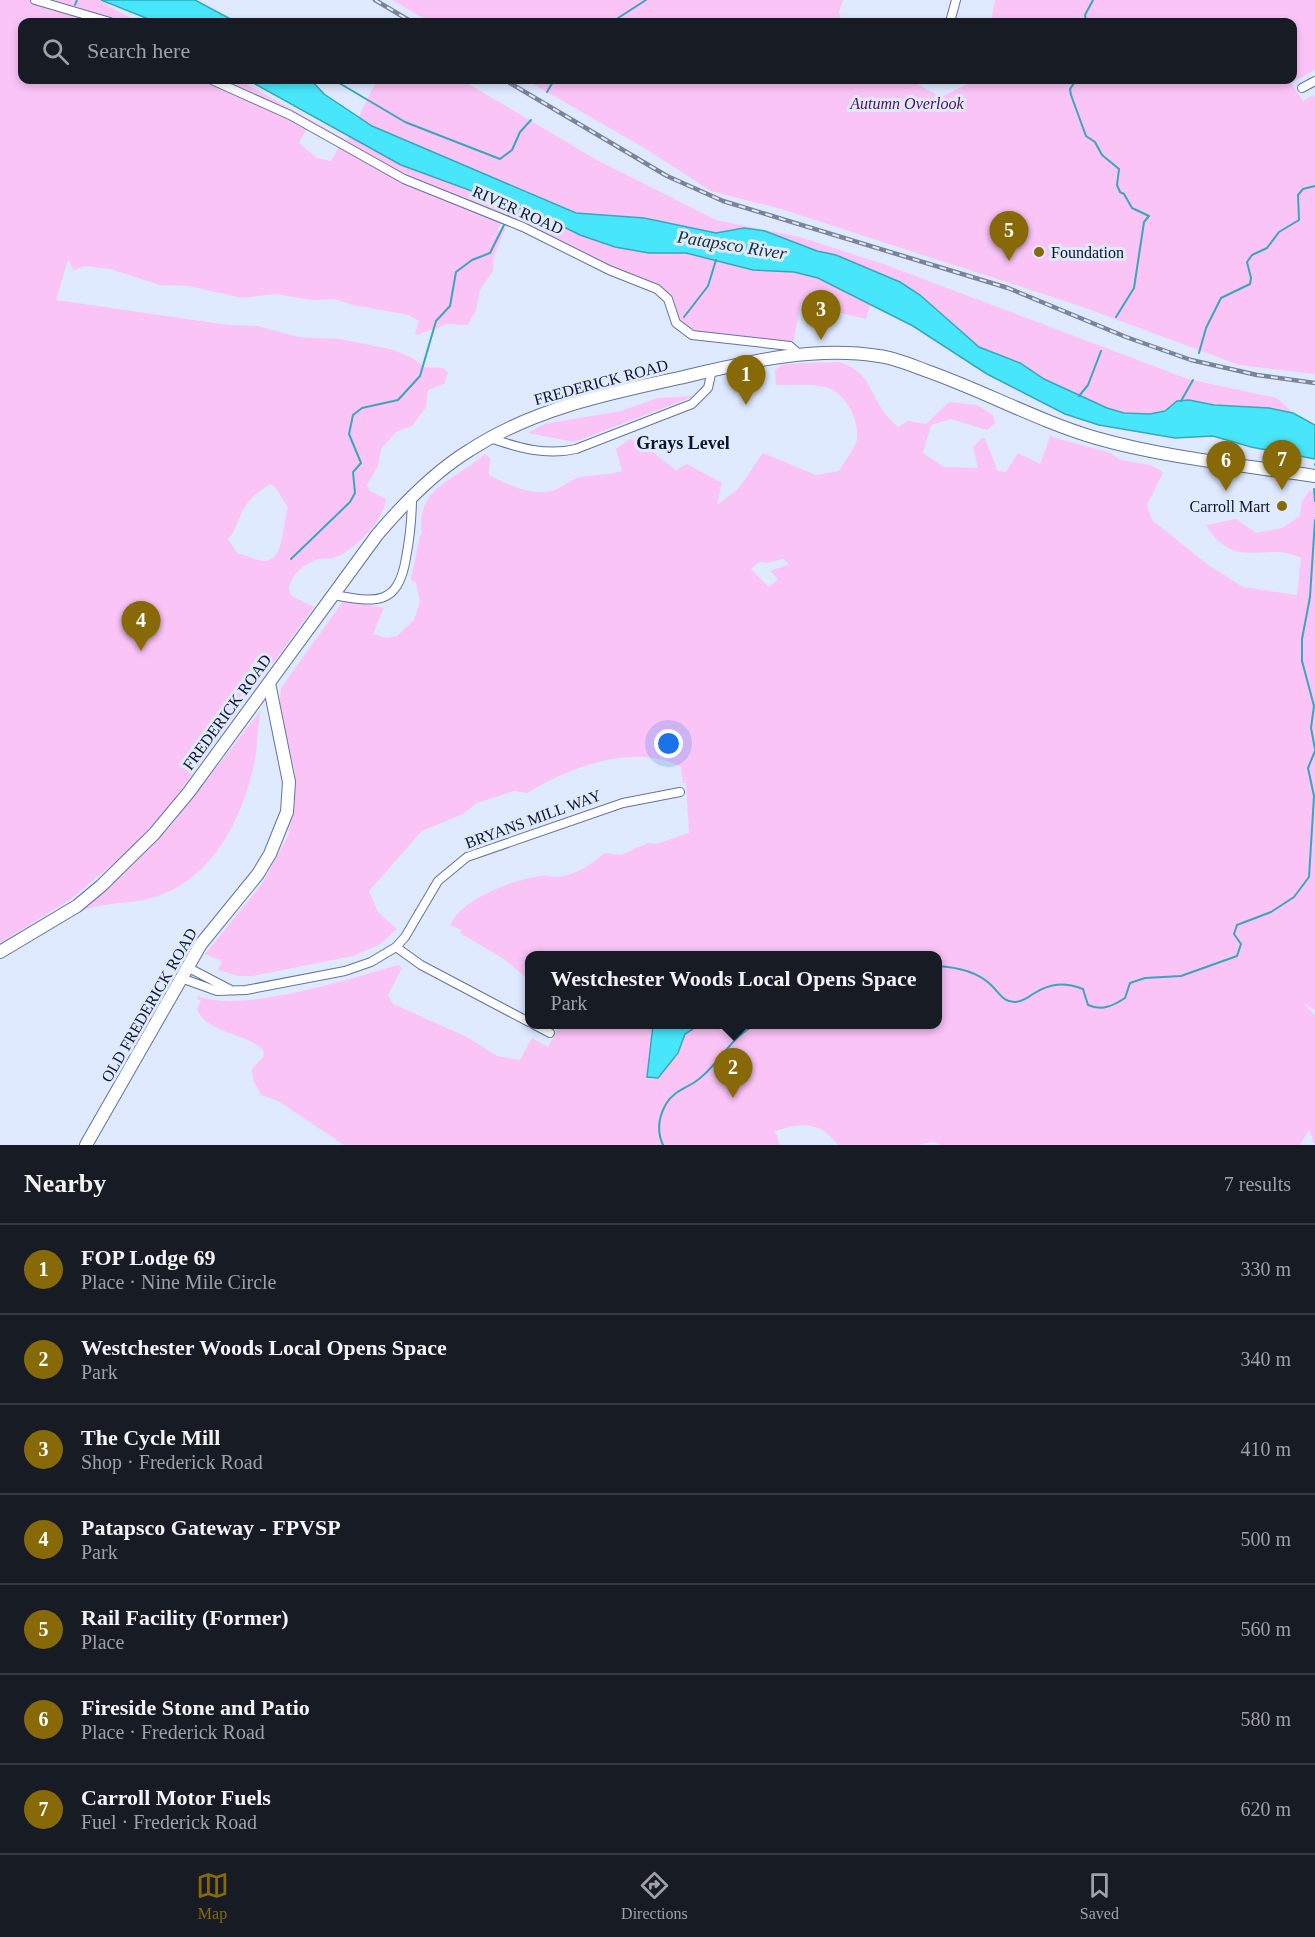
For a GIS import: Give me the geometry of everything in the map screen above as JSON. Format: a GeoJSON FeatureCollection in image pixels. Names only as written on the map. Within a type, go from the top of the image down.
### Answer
{"type":"FeatureCollection","features":[{"type":"Feature","properties":{"kind":"main road","name":"FREDERICK ROAD"},"geometry":{"type":"LineString","coordinates":[[0,952],[77,906],[132,858],[183,799],[377,535],[412,496],[449,464],[490,438],[527,420],[573,404],[712,370],[800,355],[881,356],[939,375],[1095,437],[1315,476]]}},
{"type":"Feature","properties":{"kind":"main road","name":"OLD FREDERICK ROAD"},"geometry":{"type":"LineString","coordinates":[[86,1145],[184,972],[213,927],[258,874],[270,854],[287,812],[289,782],[269,683]]}},
{"type":"Feature","properties":{"kind":"street"},"geometry":{"type":"LineString","coordinates":[[35,0],[96,18]]}},
{"type":"Feature","properties":{"kind":"street"},"geometry":{"type":"LineString","coordinates":[[951,18],[956,0]]}},
{"type":"Feature","properties":{"kind":"street"},"geometry":{"type":"LineString","coordinates":[[1302,88],[1315,81]]}},
{"type":"Feature","properties":{"kind":"street","name":"RIVER ROAD"},"geometry":{"type":"LineString","coordinates":[[221,84],[290,116],[404,179],[523,227],[609,270],[657,289],[668,299],[676,323],[685,332],[707,338],[790,345],[800,355]]}},
{"type":"Feature","properties":{"kind":"street"},"geometry":{"type":"LineString","coordinates":[[490,438],[531,450],[560,453],[576,449],[692,404],[708,388],[712,370]]}},
{"type":"Feature","properties":{"kind":"street"},"geometry":{"type":"LineString","coordinates":[[334,594],[378,599],[393,593],[398,588],[402,579],[411,530],[412,496]]}},
{"type":"Feature","properties":{"kind":"street","name":"BRYANS MILL WAY"},"geometry":{"type":"LineString","coordinates":[[184,972],[217,991],[260,988],[345,971],[372,962],[396,947],[412,927],[438,881],[467,857],[623,803],[680,792]]}},
{"type":"Feature","properties":{"kind":"street"},"geometry":{"type":"LineString","coordinates":[[396,947],[421,965],[525,1020]]}},
{"type":"Feature","properties":{"kind":"street"},"geometry":{"type":"LineString","coordinates":[[542,1029],[550,1033]]}},
{"type":"Feature","properties":{"kind":"green space"},"geometry":{"type":"Polygon","coordinates":[[[0,0],[99,0],[130,18],[18,18],[18,84],[246,84],[347,140],[375,84],[469,84],[595,159],[716,220],[800,237],[886,265],[1188,379],[1277,398],[1293,413],[1269,408],[1214,405],[1189,400],[1177,401],[1165,411],[1150,414],[1124,413],[1107,408],[1044,379],[1020,363],[979,347],[920,295],[900,282],[880,274],[866,319],[801,303],[793,343],[694,332],[680,321],[672,297],[659,287],[610,267],[506,216],[486,248],[498,231],[506,227],[494,256],[493,271],[480,290],[476,310],[468,325],[447,324],[417,335],[415,334],[419,321],[409,315],[353,305],[334,299],[312,300],[276,294],[242,298],[189,286],[160,285],[110,269],[85,266],[74,270],[68,260],[56,300],[228,325],[258,326],[298,337],[340,339],[390,349],[411,357],[425,367],[444,368],[448,373],[444,384],[428,390],[426,407],[412,426],[396,432],[381,449],[378,466],[367,485],[369,490],[386,499],[374,525],[342,554],[309,563],[299,570],[292,579],[289,590],[292,596],[314,607],[166,810],[127,852],[71,899],[0,943],[0,0]],[[307,128],[299,143],[317,158],[331,161],[339,147],[307,128]],[[270,484],[247,503],[235,530],[228,539],[237,553],[262,561],[271,559],[276,554],[282,540],[288,508],[276,488],[270,484]]]}},
{"type":"Feature","properties":{"kind":"green space"},"geometry":{"type":"Polygon","coordinates":[[[392,0],[843,0],[839,12],[840,18],[423,18],[392,0]]]}},
{"type":"Feature","properties":{"kind":"green space"},"geometry":{"type":"Polygon","coordinates":[[[995,0],[1315,0],[1315,70],[1297,80],[1297,18],[992,18],[995,0]]]}},
{"type":"Feature","properties":{"kind":"green space","name":"Autumn Overlook"},"geometry":{"type":"Polygon","coordinates":[[[533,84],[917,84],[941,97],[967,84],[1292,84],[1303,101],[1313,95],[1315,98],[1315,374],[1239,365],[1077,305],[781,209],[711,191],[641,146],[533,84]]]}},
{"type":"Feature","properties":{"kind":"green space"},"geometry":{"type":"Polygon","coordinates":[[[839,362],[849,366],[866,380],[884,412],[898,427],[908,421],[926,424],[949,402],[977,405],[993,415],[995,423],[987,430],[951,419],[931,425],[923,453],[944,467],[978,468],[973,447],[982,438],[985,439],[998,471],[1006,472],[1018,453],[1040,464],[1051,434],[1052,437],[1111,453],[1122,460],[1158,468],[1163,473],[1147,505],[1152,520],[1207,564],[1243,587],[1297,595],[1301,558],[1288,553],[1251,553],[1228,548],[1206,525],[1236,519],[1256,533],[1282,528],[1300,516],[1302,501],[1309,491],[1315,492],[1315,1010],[1304,1004],[1315,1015],[1315,1145],[1309,1130],[1300,1145],[941,1145],[933,1142],[918,1145],[838,1145],[825,1131],[802,1125],[775,1131],[780,1145],[344,1145],[278,1101],[261,1095],[253,1080],[252,1069],[264,1056],[263,1050],[255,1044],[218,1028],[202,1017],[197,1009],[201,1001],[197,999],[198,996],[241,1001],[268,998],[398,965],[402,968],[388,995],[393,1004],[467,1037],[497,1056],[520,1060],[532,1038],[548,1047],[558,1029],[942,1029],[942,951],[525,951],[525,977],[504,959],[460,933],[462,930],[450,925],[465,907],[503,886],[541,876],[569,875],[588,866],[604,853],[621,855],[648,843],[656,844],[689,833],[686,783],[683,783],[681,767],[663,760],[643,757],[602,761],[581,767],[527,793],[514,791],[477,803],[463,814],[422,831],[369,891],[378,912],[397,929],[379,945],[353,956],[253,976],[238,976],[218,970],[222,961],[205,954],[262,884],[288,836],[293,812],[295,772],[279,711],[281,688],[344,600],[384,608],[373,634],[386,638],[397,636],[414,620],[420,602],[416,583],[411,580],[422,534],[421,518],[424,506],[431,495],[485,454],[490,458],[489,475],[511,486],[535,492],[555,490],[581,477],[622,471],[616,449],[630,439],[642,444],[676,470],[687,464],[722,483],[717,505],[738,489],[763,453],[816,475],[839,471],[856,443],[857,436],[855,419],[846,403],[835,391],[822,386],[776,385],[775,370],[783,364],[839,362]],[[783,559],[768,563],[759,562],[751,569],[769,587],[778,579],[770,571],[789,564],[783,559]]]}},
{"type":"Feature","properties":{"kind":"green space"},"geometry":{"type":"Polygon","coordinates":[[[695,396],[574,442],[528,433],[544,424],[621,411],[658,398],[695,396]]]}},
{"type":"Feature","properties":{"kind":"green space"},"geometry":{"type":"Polygon","coordinates":[[[261,710],[250,781],[235,822],[211,859],[178,887],[158,896],[98,906],[78,912],[126,872],[170,827],[261,710]]]}},
{"type":"Feature","properties":{"kind":"water"},"geometry":{"type":"Polygon","coordinates":[[[101,0],[195,0],[229,18],[146,18],[101,0]]]}},
{"type":"Feature","properties":{"kind":"water","name":"Patapsco River"},"geometry":{"type":"Polygon","coordinates":[[[255,84],[315,84],[324,94],[372,126],[576,213],[644,218],[716,233],[744,228],[765,231],[817,251],[836,255],[900,282],[920,295],[979,347],[1020,363],[1044,379],[1107,408],[1124,413],[1150,414],[1165,411],[1177,401],[1189,400],[1214,405],[1269,408],[1293,413],[1315,425],[1315,459],[1251,447],[1213,436],[1175,438],[1099,425],[1065,414],[987,374],[913,326],[818,278],[794,272],[753,270],[686,253],[649,253],[615,247],[580,235],[548,219],[401,165],[255,84]]]}},
{"type":"Feature","properties":{"kind":"water"},"geometry":{"type":"Polygon","coordinates":[[[653,1029],[693,1029],[685,1034],[678,1053],[658,1078],[647,1077],[653,1029]]]}},
{"type":"Feature","properties":{"kind":"waterway"},"geometry":{"type":"LineString","coordinates":[[75,5],[77,0]]}},
{"type":"Feature","properties":{"kind":"waterway"},"geometry":{"type":"LineString","coordinates":[[618,18],[646,0]]}},
{"type":"Feature","properties":{"kind":"waterway"},"geometry":{"type":"LineString","coordinates":[[1085,18],[1093,0]]}},
{"type":"Feature","properties":{"kind":"waterway"},"geometry":{"type":"LineString","coordinates":[[341,84],[405,122],[500,159],[512,150],[520,132],[531,120]]}},
{"type":"Feature","properties":{"kind":"waterway"},"geometry":{"type":"LineString","coordinates":[[547,92],[552,84]]}},
{"type":"Feature","properties":{"kind":"waterway"},"geometry":{"type":"LineString","coordinates":[[1073,84],[1070,89],[1071,95],[1086,136],[1095,142],[1102,155],[1119,169],[1117,185],[1132,208],[1149,216],[1144,222],[1134,288],[1116,317]]}},
{"type":"Feature","properties":{"kind":"waterway"},"geometry":{"type":"LineString","coordinates":[[1199,353],[1206,328],[1221,298],[1250,284],[1251,278],[1247,262],[1252,255],[1267,248],[1279,232],[1299,220],[1298,195],[1303,189],[1315,186]]}},
{"type":"Feature","properties":{"kind":"waterway"},"geometry":{"type":"LineString","coordinates":[[508,216],[512,204]]}},
{"type":"Feature","properties":{"kind":"waterway"},"geometry":{"type":"LineString","coordinates":[[291,559],[350,502],[355,493],[353,472],[361,463],[349,434],[353,415],[362,408],[398,400],[420,376],[436,321],[450,306],[456,272],[472,260],[490,253],[504,225]]}},
{"type":"Feature","properties":{"kind":"waterway"},"geometry":{"type":"LineString","coordinates":[[684,317],[708,286],[716,260]]}},
{"type":"Feature","properties":{"kind":"waterway"},"geometry":{"type":"LineString","coordinates":[[1079,396],[1088,385],[1101,351]]}},
{"type":"Feature","properties":{"kind":"waterway"},"geometry":{"type":"LineString","coordinates":[[1181,401],[1193,380]]}},
{"type":"Feature","properties":{"kind":"waterway"},"geometry":{"type":"LineString","coordinates":[[1314,489],[1315,501]]}},
{"type":"Feature","properties":{"kind":"waterway"},"geometry":{"type":"LineString","coordinates":[[1315,520],[1310,597],[1302,639],[1302,661],[1314,706],[1311,728],[1315,749]]}},
{"type":"Feature","properties":{"kind":"waterway"},"geometry":{"type":"LineString","coordinates":[[942,967],[978,976],[1008,1001],[1023,1000],[1051,986],[1070,985],[1083,989],[1088,1005],[1103,1008],[1125,998],[1130,983],[1145,978],[1181,976],[1237,956],[1241,944],[1234,934],[1237,925],[1271,912],[1294,897],[1309,877],[1314,796],[1308,768],[1315,751]]}},
{"type":"Feature","properties":{"kind":"waterway"},"geometry":{"type":"LineString","coordinates":[[663,1145],[659,1125],[666,1104],[675,1094],[703,1076],[748,1029]]}},
{"type":"Feature","properties":{"kind":"railway"},"geometry":{"type":"LineString","coordinates":[[375,0],[405,18]]}},
{"type":"Feature","properties":{"kind":"railway"},"geometry":{"type":"LineString","coordinates":[[512,84],[667,176],[723,201],[1008,288],[1126,337],[1191,360],[1257,375],[1315,383]]}},
{"type":"Feature","properties":{"kind":"place","name":"Foundation"},"geometry":{"type":"Point","coordinates":[1039,252]}},
{"type":"Feature","properties":{"kind":"place","name":"Rail Facility (Former)"},"geometry":{"type":"Point","coordinates":[1009,261]}},
{"type":"Feature","properties":{"kind":"place","name":"The Cycle Mill"},"geometry":{"type":"Point","coordinates":[821,340]}},
{"type":"Feature","properties":{"kind":"place","name":"FOP Lodge 69"},"geometry":{"type":"Point","coordinates":[746,405]}},
{"type":"Feature","properties":{"kind":"place","name":"Carroll Motor Fuels"},"geometry":{"type":"Point","coordinates":[1282,490]}},
{"type":"Feature","properties":{"kind":"place","name":"Fireside Stone and Patio"},"geometry":{"type":"Point","coordinates":[1226,491]}},
{"type":"Feature","properties":{"kind":"place","name":"Carroll Mart"},"geometry":{"type":"Point","coordinates":[1282,506]}},
{"type":"Feature","properties":{"kind":"place","name":"Patapsco Gateway - FPVSP"},"geometry":{"type":"Point","coordinates":[141,651]}},
{"type":"Feature","properties":{"kind":"place","name":"Westchester Woods Local Opens Space"},"geometry":{"type":"Point","coordinates":[733,1098]}},
{"type":"Feature","properties":{"kind":"district","name":"Grays Level"},"geometry":{"type":"Point","coordinates":[683,443]}}]}
